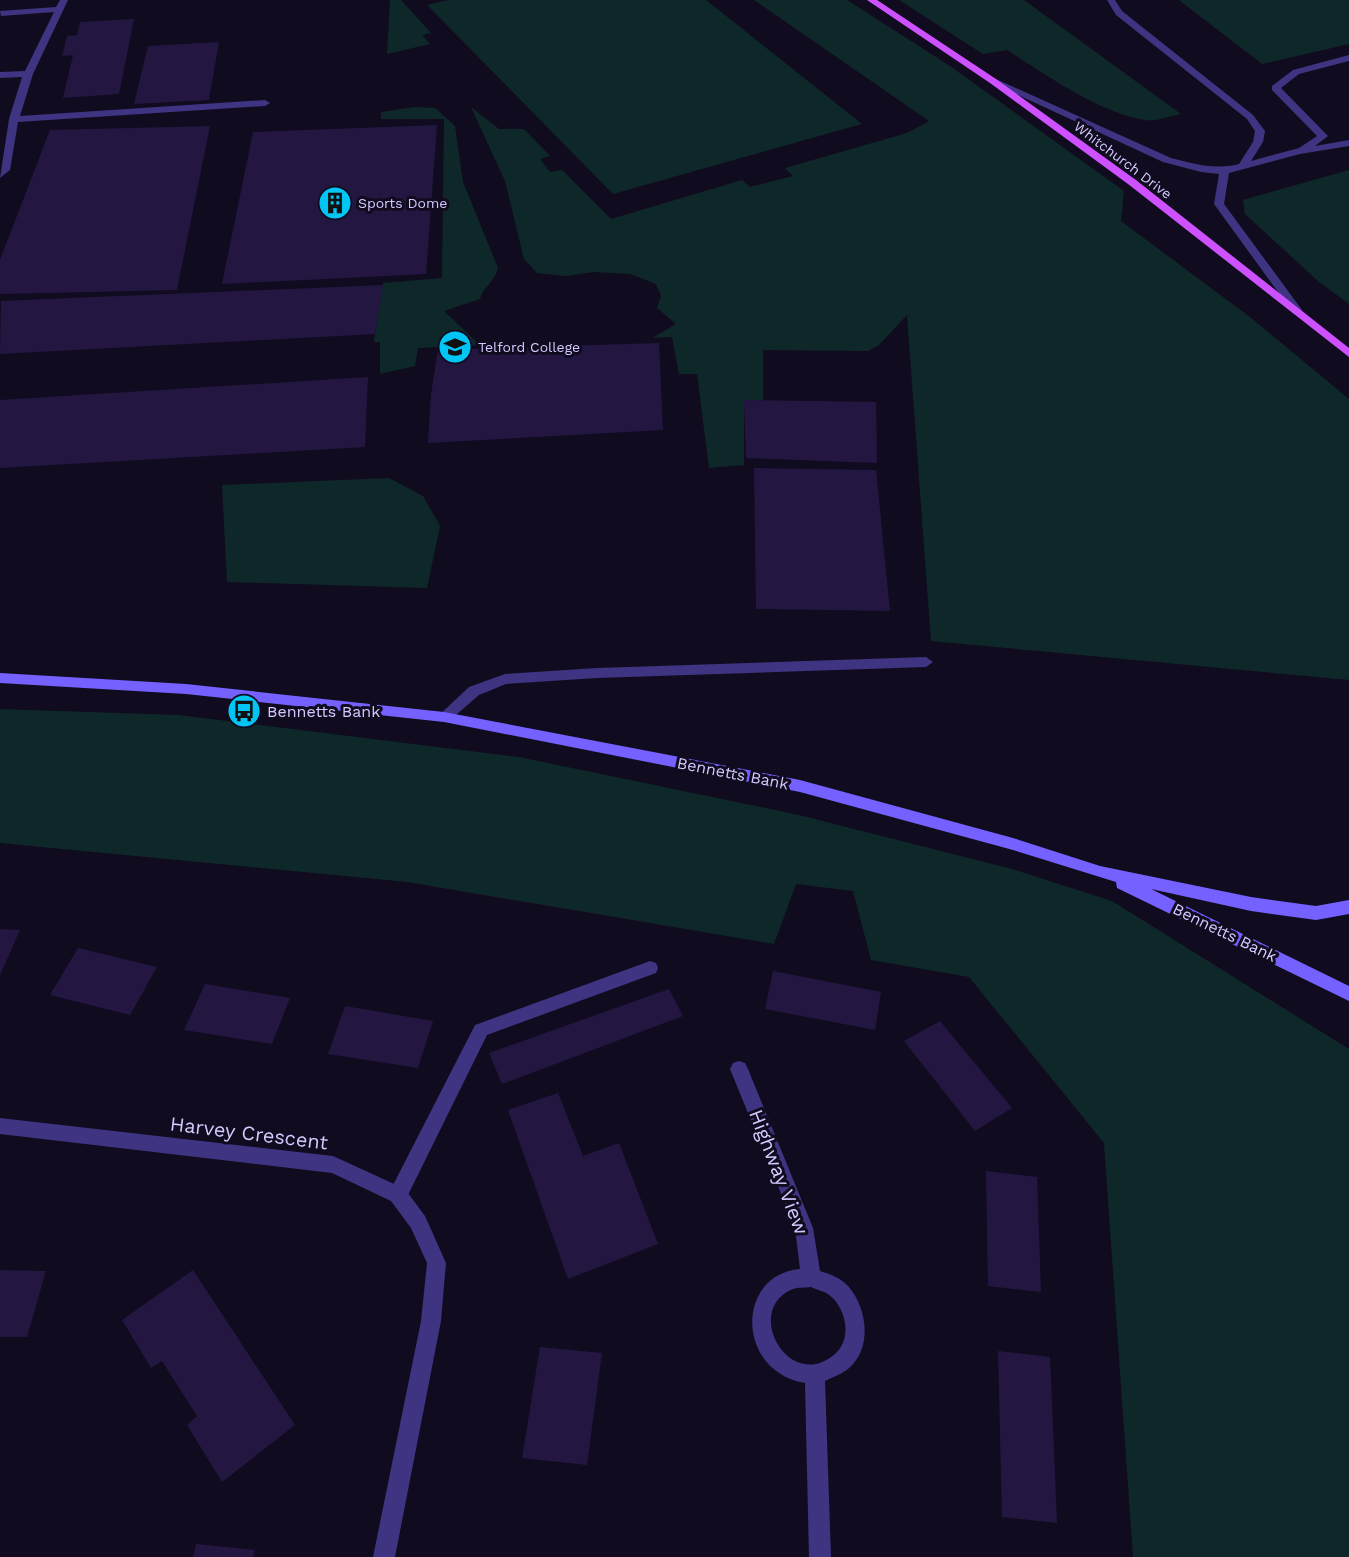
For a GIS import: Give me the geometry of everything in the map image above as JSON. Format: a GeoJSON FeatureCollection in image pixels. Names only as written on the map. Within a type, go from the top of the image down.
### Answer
{"type":"FeatureCollection","features":[{"type":"Feature","properties":{"kind":"main road","name":"Whitchurch Drive"},"geometry":{"type":"LineString","coordinates":[[871,0],[993,81],[1132,182],[1349,354]]}},
{"type":"Feature","properties":{"kind":"main road","name":"Bennetts Bank"},"geometry":{"type":"LineString","coordinates":[[0,678],[186,689],[444,717],[800,786],[1013,844],[1100,872],[1251,904],[1316,913],[1349,907]]}},
{"type":"Feature","properties":{"kind":"main road","name":"Bennetts Bank"},"geometry":{"type":"LineString","coordinates":[[1100,872],[1349,994]]}},
{"type":"Feature","properties":{"kind":"street"},"geometry":{"type":"LineString","coordinates":[[1111,0],[1119,13],[1250,117],[1260,131],[1258,142],[1243,166]]}},
{"type":"Feature","properties":{"kind":"street"},"geometry":{"type":"LineString","coordinates":[[1,13],[62,4]]}},
{"type":"Feature","properties":{"kind":"street"},"geometry":{"type":"LineString","coordinates":[[0,175],[4,170],[14,119],[28,74],[62,4]]}},
{"type":"Feature","properties":{"kind":"street"},"geometry":{"type":"LineString","coordinates":[[1299,151],[1323,136],[1275,88],[1296,72],[1349,58]]}},
{"type":"Feature","properties":{"kind":"street"},"geometry":{"type":"LineString","coordinates":[[0,75],[28,74]]}},
{"type":"Feature","properties":{"kind":"street"},"geometry":{"type":"LineString","coordinates":[[993,81],[1167,160],[1201,169],[1224,171],[1299,151],[1349,143]]}},
{"type":"Feature","properties":{"kind":"street"},"geometry":{"type":"LineString","coordinates":[[14,119],[265,103]]}},
{"type":"Feature","properties":{"kind":"street"},"geometry":{"type":"LineString","coordinates":[[1224,171],[1219,204],[1298,312]]}},
{"type":"Feature","properties":{"kind":"street"},"geometry":{"type":"LineString","coordinates":[[444,717],[474,691],[505,679],[597,673],[926,662]]}},
{"type":"Feature","properties":{"kind":"street"},"geometry":{"type":"LineString","coordinates":[[398,1195],[480,1030],[650,968]]}},
{"type":"Feature","properties":{"kind":"street","name":"Highway View"},"geometry":{"type":"LineString","coordinates":[[739,1069],[804,1228],[811,1278]]}},
{"type":"Feature","properties":{"kind":"street","name":"Harvey Crescent"},"geometry":{"type":"LineString","coordinates":[[0,1126],[333,1166],[398,1195],[418,1222],[436,1263],[430,1321],[384,1557]]}},
{"type":"Feature","properties":{"kind":"street"},"geometry":{"type":"LineString","coordinates":[[811,1278],[834,1286],[848,1300],[855,1314],[855,1341],[842,1363],[814,1375],[784,1368],[765,1346],[760,1328],[761,1310],[771,1293],[789,1280],[811,1278]]}},
{"type":"Feature","properties":{"kind":"street"},"geometry":{"type":"LineString","coordinates":[[814,1375],[820,1557]]}},
{"type":"Feature","properties":{"kind":"green space"},"geometry":{"type":"Polygon","coordinates":[[[390,0],[401,0],[431,33],[422,35],[430,44],[387,54],[390,0]]]}},
{"type":"Feature","properties":{"kind":"green space"},"geometry":{"type":"Polygon","coordinates":[[[448,0],[706,0],[862,124],[613,194],[427,5],[448,0]]]}},
{"type":"Feature","properties":{"kind":"green space"},"geometry":{"type":"Polygon","coordinates":[[[754,0],[847,0],[950,66],[1124,191],[1121,221],[1250,317],[1349,399],[1349,680],[931,641],[907,315],[879,345],[868,351],[763,350],[763,400],[744,400],[744,465],[709,468],[697,374],[679,374],[672,337],[652,338],[676,324],[657,308],[661,296],[656,284],[630,274],[594,272],[566,276],[537,273],[524,259],[505,181],[471,107],[499,129],[524,129],[550,156],[540,159],[550,172],[562,170],[611,219],[742,180],[750,187],[793,176],[785,168],[907,133],[929,121],[754,0]]]}},
{"type":"Feature","properties":{"kind":"green space"},"geometry":{"type":"Polygon","coordinates":[[[899,0],[1024,0],[1181,114],[1149,120],[1127,116],[1109,109],[1073,91],[1007,50],[983,54],[899,0]]]}},
{"type":"Feature","properties":{"kind":"green space"},"geometry":{"type":"Polygon","coordinates":[[[1179,0],[1349,0],[1349,44],[1262,64],[1179,0]]]}},
{"type":"Feature","properties":{"kind":"green space"},"geometry":{"type":"Polygon","coordinates":[[[414,107],[435,108],[455,126],[463,182],[498,268],[480,299],[444,311],[480,345],[418,348],[415,366],[380,374],[380,342],[374,342],[383,283],[442,278],[444,119],[381,119],[381,112],[414,107]]]}},
{"type":"Feature","properties":{"kind":"green space"},"geometry":{"type":"Polygon","coordinates":[[[1349,170],[1349,304],[1319,282],[1245,214],[1243,200],[1349,170]]]}},
{"type":"Feature","properties":{"kind":"green space"},"geometry":{"type":"Polygon","coordinates":[[[389,478],[423,496],[440,526],[427,588],[227,582],[222,485],[389,478]]]}},
{"type":"Feature","properties":{"kind":"green space"},"geometry":{"type":"Polygon","coordinates":[[[0,709],[178,715],[519,757],[799,815],[1012,869],[1112,901],[1349,1049],[1349,1557],[1133,1557],[1104,1143],[969,977],[871,960],[853,891],[796,884],[774,944],[407,882],[0,843],[0,709]]]}},
{"type":"Feature","properties":{"kind":"building"},"geometry":{"type":"Polygon","coordinates":[[[134,19],[119,94],[63,98],[73,55],[62,56],[67,36],[77,35],[80,22],[134,19]]]}},
{"type":"Feature","properties":{"kind":"building"},"geometry":{"type":"Polygon","coordinates":[[[219,42],[209,100],[134,104],[148,46],[219,42]]]}},
{"type":"Feature","properties":{"kind":"building","name":"Sports Dome"},"geometry":{"type":"Polygon","coordinates":[[[437,125],[426,274],[222,284],[253,132],[437,125]]]}},
{"type":"Feature","properties":{"kind":"building"},"geometry":{"type":"Polygon","coordinates":[[[210,126],[177,290],[0,294],[0,260],[50,130],[210,126]]]}},
{"type":"Feature","properties":{"kind":"building"},"geometry":{"type":"Polygon","coordinates":[[[383,285],[375,334],[0,354],[1,301],[383,285]]]}},
{"type":"Feature","properties":{"kind":"building"},"geometry":{"type":"Polygon","coordinates":[[[659,343],[663,430],[428,443],[431,394],[438,350],[659,343]]]}},
{"type":"Feature","properties":{"kind":"building"},"geometry":{"type":"Polygon","coordinates":[[[368,377],[365,447],[0,468],[0,400],[368,377]]]}},
{"type":"Feature","properties":{"kind":"building"},"geometry":{"type":"Polygon","coordinates":[[[744,400],[876,402],[877,463],[746,458],[744,400]]]}},
{"type":"Feature","properties":{"kind":"building"},"geometry":{"type":"Polygon","coordinates":[[[754,468],[876,470],[890,611],[756,609],[754,468]]]}},
{"type":"Feature","properties":{"kind":"building"},"geometry":{"type":"Polygon","coordinates":[[[0,929],[20,930],[0,975],[0,929]]]}},
{"type":"Feature","properties":{"kind":"building"},"geometry":{"type":"Polygon","coordinates":[[[78,948],[157,967],[130,1015],[50,995],[78,948]]]}},
{"type":"Feature","properties":{"kind":"building"},"geometry":{"type":"Polygon","coordinates":[[[773,971],[881,992],[875,1030],[765,1009],[773,971]]]}},
{"type":"Feature","properties":{"kind":"building"},"geometry":{"type":"Polygon","coordinates":[[[205,984],[290,998],[272,1044],[184,1030],[205,984]]]}},
{"type":"Feature","properties":{"kind":"building"},"geometry":{"type":"Polygon","coordinates":[[[669,989],[683,1016],[502,1084],[489,1053],[669,989]]]}},
{"type":"Feature","properties":{"kind":"building"},"geometry":{"type":"Polygon","coordinates":[[[345,1006],[433,1021],[418,1068],[328,1054],[345,1006]]]}},
{"type":"Feature","properties":{"kind":"building"},"geometry":{"type":"Polygon","coordinates":[[[940,1021],[1012,1108],[975,1131],[904,1041],[940,1021]]]}},
{"type":"Feature","properties":{"kind":"building"},"geometry":{"type":"Polygon","coordinates":[[[558,1093],[583,1156],[619,1143],[658,1244],[568,1279],[508,1110],[558,1093]]]}},
{"type":"Feature","properties":{"kind":"building"},"geometry":{"type":"Polygon","coordinates":[[[986,1171],[1037,1177],[1041,1292],[988,1286],[986,1171]]]}},
{"type":"Feature","properties":{"kind":"building"},"geometry":{"type":"Polygon","coordinates":[[[0,1270],[46,1271],[27,1337],[0,1337],[0,1270]]]}},
{"type":"Feature","properties":{"kind":"building"},"geometry":{"type":"Polygon","coordinates":[[[193,1270],[295,1425],[222,1482],[187,1425],[197,1416],[162,1361],[151,1368],[122,1320],[193,1270]]]}},
{"type":"Feature","properties":{"kind":"building"},"geometry":{"type":"Polygon","coordinates":[[[540,1347],[602,1353],[587,1465],[522,1458],[540,1347]]]}},
{"type":"Feature","properties":{"kind":"building"},"geometry":{"type":"Polygon","coordinates":[[[998,1351],[1050,1357],[1057,1523],[1002,1517],[998,1351]]]}},
{"type":"Feature","properties":{"kind":"building"},"geometry":{"type":"Polygon","coordinates":[[[196,1544],[255,1550],[253,1557],[193,1557],[196,1544]]]}},
{"type":"Feature","properties":{"kind":"place","name":"Sports Dome"},"geometry":{"type":"Point","coordinates":[335,203]}},
{"type":"Feature","properties":{"kind":"place","name":"Telford College"},"geometry":{"type":"Point","coordinates":[455,347]}},
{"type":"Feature","properties":{"kind":"place","name":"Bennetts Bank"},"geometry":{"type":"Point","coordinates":[244,711]}}]}
